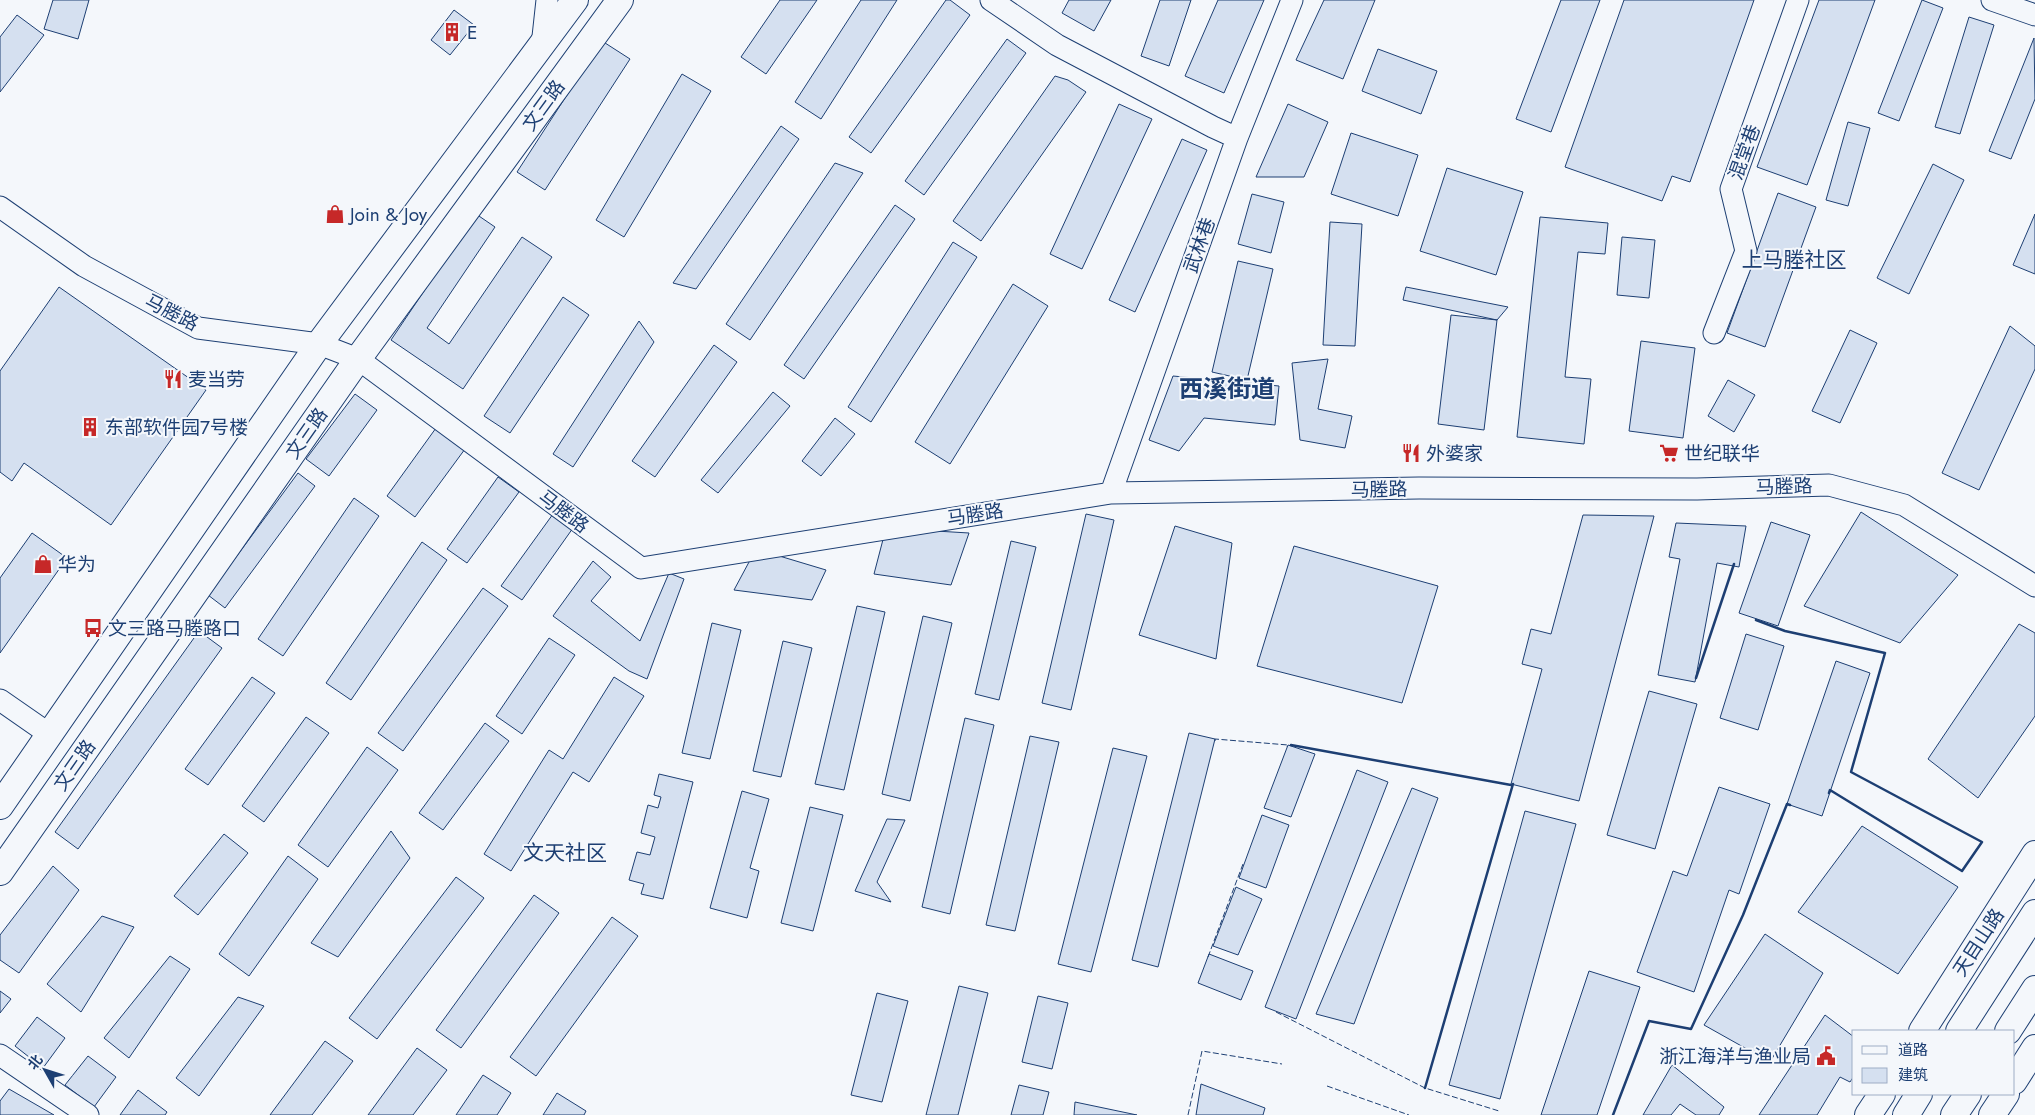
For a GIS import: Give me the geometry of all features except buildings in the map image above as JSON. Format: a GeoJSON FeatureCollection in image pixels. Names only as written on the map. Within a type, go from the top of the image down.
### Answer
{"type":"FeatureCollection","features":[{"type":"Feature","properties":{"kind":"main road","name":"文三路"},"geometry":{"type":"LineString","coordinates":[[0,806],[319,344],[575,0]]}},
{"type":"Feature","properties":{"kind":"main road","name":"文三路"},"geometry":{"type":"LineString","coordinates":[[0,872],[358,358],[620,0]]}},
{"type":"Feature","properties":{"kind":"main road","name":"天目山路"},"geometry":{"type":"LineString","coordinates":[[1923,1030],[2035,854]]}},
{"type":"Feature","properties":{"kind":"main road","name":"天目山路"},"geometry":{"type":"LineString","coordinates":[[1960,1030],[2035,913]]}},
{"type":"Feature","properties":{"kind":"main road"},"geometry":{"type":"LineString","coordinates":[[2009,1030],[2035,990]]}},
{"type":"Feature","properties":{"kind":"main road"},"geometry":{"type":"LineString","coordinates":[[2015,1079],[2035,1048]]}},
{"type":"Feature","properties":{"kind":"main road"},"geometry":{"type":"LineString","coordinates":[[1868,1115],[1881,1095]]}},
{"type":"Feature","properties":{"kind":"main road"},"geometry":{"type":"LineString","coordinates":[[1906,1115],[1918,1095]]}},
{"type":"Feature","properties":{"kind":"main road"},"geometry":{"type":"LineString","coordinates":[[1954,1115],[1967,1095]]}},
{"type":"Feature","properties":{"kind":"main road"},"geometry":{"type":"LineString","coordinates":[[1992,1115],[2005,1095]]}},
{"type":"Feature","properties":{"kind":"street"},"geometry":{"type":"LineString","coordinates":[[542,46],[547,0]]}},
{"type":"Feature","properties":{"kind":"street"},"geometry":{"type":"LineString","coordinates":[[990,0],[1057,45],[1212,127],[1237,138]]}},
{"type":"Feature","properties":{"kind":"street","name":"武林巷"},"geometry":{"type":"LineString","coordinates":[[1111,493],[1237,138],[1292,0]]}},
{"type":"Feature","properties":{"kind":"street","name":"混堂巷"},"geometry":{"type":"LineString","coordinates":[[1714,333],[1746,252],[1731,189],[1798,0]]}},
{"type":"Feature","properties":{"kind":"street"},"geometry":{"type":"LineString","coordinates":[[1992,0],[2035,15]]}},
{"type":"Feature","properties":{"kind":"street","name":"马塍路"},"geometry":{"type":"LineString","coordinates":[[0,207],[84,266],[198,328],[319,344],[358,358],[641,568],[1111,493],[1419,488],[1697,489],[1829,485],[1904,505],[2035,586]]}},
{"type":"Feature","properties":{"kind":"street"},"geometry":{"type":"LineString","coordinates":[[0,700],[50,734]]}},
{"type":"Feature","properties":{"kind":"street"},"geometry":{"type":"LineString","coordinates":[[0,1055],[88,1115]]}},
{"type":"Feature","properties":{"kind":"fence"},"geometry":{"type":"LineString","coordinates":[[1215,741],[1215,739],[1288,745],[1287,747]]}},
{"type":"Feature","properties":{"kind":"fence"},"geometry":{"type":"LineString","coordinates":[[1208,957],[1243,864]]}},
{"type":"Feature","properties":{"kind":"fence"},"geometry":{"type":"LineString","coordinates":[[1276,1012],[1425,1088],[1499,1111]]}},
{"type":"Feature","properties":{"kind":"fence"},"geometry":{"type":"LineString","coordinates":[[1188,1115],[1202,1051],[1282,1064]]}},
{"type":"Feature","properties":{"kind":"fence"},"geometry":{"type":"LineString","coordinates":[[1327,1086],[1409,1115]]}},
{"type":"Feature","properties":{"kind":"wall"},"geometry":{"type":"LineString","coordinates":[[1696,678],[1734,564]]}},
{"type":"Feature","properties":{"kind":"wall"},"geometry":{"type":"LineString","coordinates":[[1756,620],[1785,631],[1885,653],[1851,772],[1982,842],[1962,871],[1830,790],[1829,793]]}},
{"type":"Feature","properties":{"kind":"wall"},"geometry":{"type":"LineString","coordinates":[[1291,745],[1511,785]]}},
{"type":"Feature","properties":{"kind":"wall"},"geometry":{"type":"LineString","coordinates":[[1425,1088],[1513,784]]}},
{"type":"Feature","properties":{"kind":"wall"},"geometry":{"type":"LineString","coordinates":[[1613,1115],[1649,1021],[1691,1029],[1743,915],[1787,804],[1790,805]]}},
{"type":"Feature","properties":{"kind":"place","name":"E"},"geometry":{"type":"Point","coordinates":[452,32]}},
{"type":"Feature","properties":{"kind":"place","name":"Join & Joy"},"geometry":{"type":"Point","coordinates":[335,214]}},
{"type":"Feature","properties":{"kind":"place","name":"麦当劳"},"geometry":{"type":"Point","coordinates":[173,379]}},
{"type":"Feature","properties":{"kind":"place","name":"东部软件园7号楼"},"geometry":{"type":"Point","coordinates":[90,427]}},
{"type":"Feature","properties":{"kind":"place","name":"外婆家"},"geometry":{"type":"Point","coordinates":[1411,453]}},
{"type":"Feature","properties":{"kind":"place","name":"世纪联华"},"geometry":{"type":"Point","coordinates":[1669,453]}},
{"type":"Feature","properties":{"kind":"place","name":"华为"},"geometry":{"type":"Point","coordinates":[43,564]}},
{"type":"Feature","properties":{"kind":"place","name":"文三路马塍路口"},"geometry":{"type":"Point","coordinates":[93,628]}},
{"type":"Feature","properties":{"kind":"place","name":"浙江海洋与渔业局"},"geometry":{"type":"Point","coordinates":[1826,1056]}},
{"type":"Feature","properties":{"kind":"district","name":"上马塍社区"},"geometry":{"type":"Point","coordinates":[1794,260]}},
{"type":"Feature","properties":{"kind":"district","name":"西溪街道"},"geometry":{"type":"Point","coordinates":[1227,389]}},
{"type":"Feature","properties":{"kind":"district","name":"文天社区"},"geometry":{"type":"Point","coordinates":[565,853]}}]}
